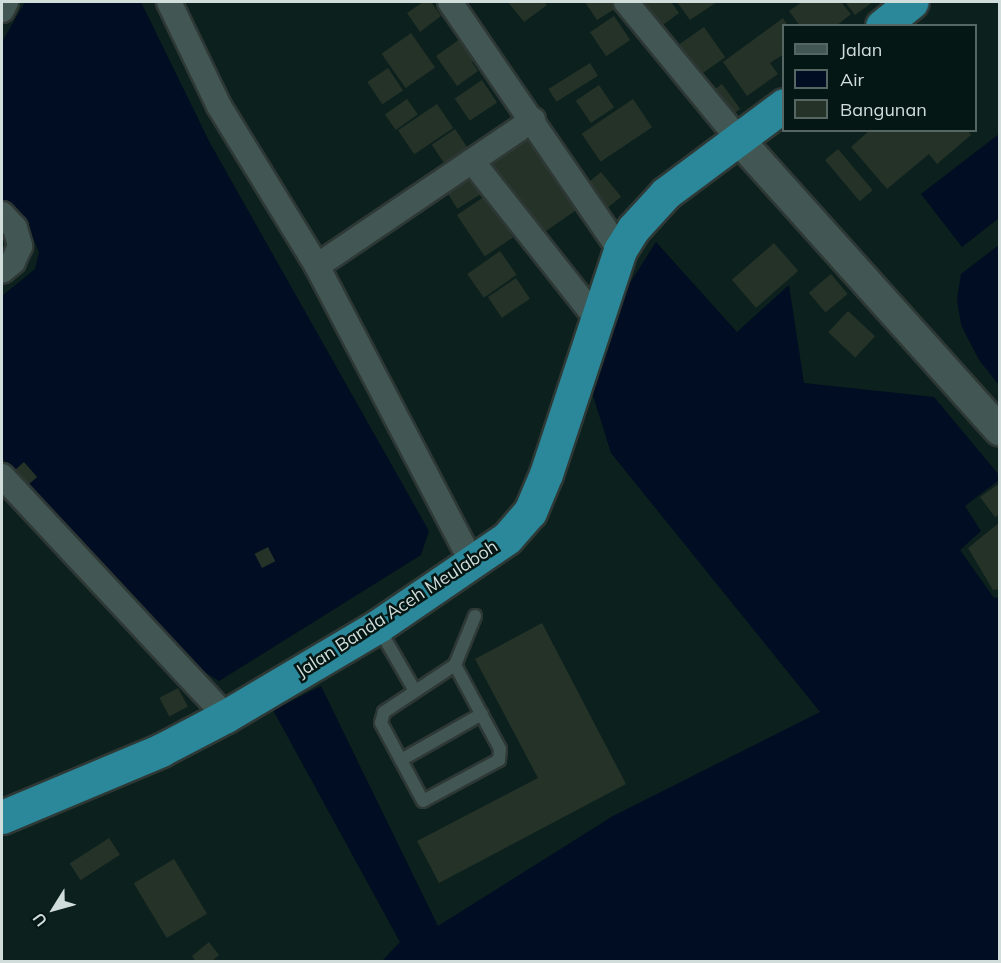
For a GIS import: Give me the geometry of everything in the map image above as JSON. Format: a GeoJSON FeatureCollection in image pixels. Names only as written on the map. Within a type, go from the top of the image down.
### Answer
{"type":"FeatureCollection","features":[{"type":"Feature","properties":{"kind":"highway"},"geometry":{"type":"LineString","coordinates":[[884,24],[908,3]]}},
{"type":"Feature","properties":{"kind":"highway","name":"Jalan Banda Aceh Meulaboh"},"geometry":{"type":"LineString","coordinates":[[2,817],[161,750],[226,716],[378,626],[507,538],[530,512],[549,463],[620,250],[633,229],[666,193],[740,141],[782,106]]}},
{"type":"Feature","properties":{"kind":"street"},"geometry":{"type":"LineString","coordinates":[[2,9],[6,2]]}},
{"type":"Feature","properties":{"kind":"street"},"geometry":{"type":"LineString","coordinates":[[169,2],[219,106],[317,266],[472,563]]}},
{"type":"Feature","properties":{"kind":"street"},"geometry":{"type":"LineString","coordinates":[[450,2],[620,250]]}},
{"type":"Feature","properties":{"kind":"street"},"geometry":{"type":"LineString","coordinates":[[626,2],[740,141],[999,431]]}},
{"type":"Feature","properties":{"kind":"street"},"geometry":{"type":"LineString","coordinates":[[317,266],[533,120]]}},
{"type":"Feature","properties":{"kind":"street"},"geometry":{"type":"LineString","coordinates":[[472,161],[597,318]]}},
{"type":"Feature","properties":{"kind":"street"},"geometry":{"type":"LineString","coordinates":[[2,214],[15,228],[20,246],[13,262],[2,271]]}},
{"type":"Feature","properties":{"kind":"street"},"geometry":{"type":"LineString","coordinates":[[2,476],[226,716]]}},
{"type":"Feature","properties":{"kind":"lane"},"geometry":{"type":"LineString","coordinates":[[456,665],[500,749],[499,760],[423,801],[381,723],[384,712],[456,665],[475,616]]}},
{"type":"Feature","properties":{"kind":"lane"},"geometry":{"type":"LineString","coordinates":[[378,626],[415,691]]}},
{"type":"Feature","properties":{"kind":"lane"},"geometry":{"type":"LineString","coordinates":[[401,760],[482,714]]}},
{"type":"Feature","properties":{"kind":"water"},"geometry":{"type":"Polygon","coordinates":[[[25,2],[141,2],[210,143],[429,531],[421,555],[219,681],[184,659],[2,458],[2,296],[35,269],[39,252],[31,234],[2,201],[2,42],[25,2]]]}},
{"type":"Feature","properties":{"kind":"water"},"geometry":{"type":"Polygon","coordinates":[[[999,134],[999,218],[962,247],[921,194],[999,134]]]}},
{"type":"Feature","properties":{"kind":"water"},"geometry":{"type":"Polygon","coordinates":[[[656,242],[737,332],[789,285],[804,383],[934,397],[999,475],[999,480],[965,506],[981,531],[960,550],[994,598],[999,597],[999,961],[382,961],[400,942],[273,710],[321,686],[438,926],[613,816],[820,712],[611,453],[590,386],[607,319],[656,242]]]}},
{"type":"Feature","properties":{"kind":"water"},"geometry":{"type":"Polygon","coordinates":[[[999,245],[999,385],[979,360],[961,325],[957,299],[961,274],[999,245]]]}},
{"type":"Feature","properties":{"kind":"building"},"geometry":{"type":"Polygon","coordinates":[[[423,2],[431,2],[441,16],[420,32],[407,13],[423,2]]]}},
{"type":"Feature","properties":{"kind":"building"},"geometry":{"type":"Polygon","coordinates":[[[508,2],[544,2],[547,5],[524,22],[508,2]]]}},
{"type":"Feature","properties":{"kind":"building"},"geometry":{"type":"Polygon","coordinates":[[[585,2],[619,2],[621,5],[597,20],[585,2]]]}},
{"type":"Feature","properties":{"kind":"building"},"geometry":{"type":"Polygon","coordinates":[[[640,2],[671,2],[679,13],[659,28],[640,2]]]}},
{"type":"Feature","properties":{"kind":"building"},"geometry":{"type":"Polygon","coordinates":[[[677,2],[717,2],[690,20],[677,2]]]}},
{"type":"Feature","properties":{"kind":"building"},"geometry":{"type":"Polygon","coordinates":[[[802,2],[841,2],[851,14],[838,24],[799,24],[789,11],[802,2]]]}},
{"type":"Feature","properties":{"kind":"building"},"geometry":{"type":"Polygon","coordinates":[[[845,2],[873,2],[855,15],[845,2]]]}},
{"type":"Feature","properties":{"kind":"building"},"geometry":{"type":"Polygon","coordinates":[[[614,16],[630,40],[606,56],[590,32],[614,16]]]}},
{"type":"Feature","properties":{"kind":"building"},"geometry":{"type":"Polygon","coordinates":[[[783,18],[787,24],[782,24],[782,55],[770,63],[778,74],[747,96],[723,62],[783,18]]]}},
{"type":"Feature","properties":{"kind":"building"},"geometry":{"type":"Polygon","coordinates":[[[704,27],[725,57],[691,81],[670,51],[704,27]]]}},
{"type":"Feature","properties":{"kind":"building"},"geometry":{"type":"Polygon","coordinates":[[[411,33],[435,67],[406,88],[382,54],[411,33]]]}},
{"type":"Feature","properties":{"kind":"building"},"geometry":{"type":"Polygon","coordinates":[[[467,34],[482,55],[472,62],[478,71],[457,86],[436,56],[467,34]]]}},
{"type":"Feature","properties":{"kind":"building"},"geometry":{"type":"Polygon","coordinates":[[[590,63],[598,76],[556,102],[548,89],[590,63]]]}},
{"type":"Feature","properties":{"kind":"building"},"geometry":{"type":"Polygon","coordinates":[[[388,68],[403,90],[382,104],[367,82],[388,68]]]}},
{"type":"Feature","properties":{"kind":"building"},"geometry":{"type":"Polygon","coordinates":[[[482,80],[497,102],[470,121],[455,98],[482,80]]]}},
{"type":"Feature","properties":{"kind":"building"},"geometry":{"type":"Polygon","coordinates":[[[722,84],[740,109],[724,121],[706,96],[722,84]]]}},
{"type":"Feature","properties":{"kind":"building"},"geometry":{"type":"Polygon","coordinates":[[[599,85],[614,107],[591,123],[576,101],[599,85]]]}},
{"type":"Feature","properties":{"kind":"building"},"geometry":{"type":"Polygon","coordinates":[[[407,99],[418,115],[396,130],[385,114],[407,99]]]}},
{"type":"Feature","properties":{"kind":"building"},"geometry":{"type":"Polygon","coordinates":[[[633,99],[652,127],[601,162],[582,134],[633,99]]]}},
{"type":"Feature","properties":{"kind":"building"},"geometry":{"type":"Polygon","coordinates":[[[437,104],[453,128],[414,154],[398,130],[437,104]]]}},
{"type":"Feature","properties":{"kind":"building"},"geometry":{"type":"Polygon","coordinates":[[[455,129],[469,150],[446,165],[432,145],[455,129]]]}},
{"type":"Feature","properties":{"kind":"building"},"geometry":{"type":"Polygon","coordinates":[[[868,132],[969,132],[971,135],[937,164],[929,154],[887,189],[851,147],[868,132]]]}},
{"type":"Feature","properties":{"kind":"building"},"geometry":{"type":"Polygon","coordinates":[[[524,133],[577,209],[540,235],[487,159],[524,133]]]}},
{"type":"Feature","properties":{"kind":"building"},"geometry":{"type":"Polygon","coordinates":[[[838,149],[873,190],[860,201],[825,160],[838,149]]]}},
{"type":"Feature","properties":{"kind":"building"},"geometry":{"type":"Polygon","coordinates":[[[473,166],[488,190],[457,209],[442,185],[473,166]]]}},
{"type":"Feature","properties":{"kind":"building"},"geometry":{"type":"Polygon","coordinates":[[[601,172],[621,197],[603,211],[583,186],[601,172]]]}},
{"type":"Feature","properties":{"kind":"building"},"geometry":{"type":"Polygon","coordinates":[[[485,196],[513,237],[485,256],[457,215],[485,196]]]}},
{"type":"Feature","properties":{"kind":"building"},"geometry":{"type":"Polygon","coordinates":[[[774,243],[798,271],[756,308],[732,280],[774,243]]]}},
{"type":"Feature","properties":{"kind":"building"},"geometry":{"type":"Polygon","coordinates":[[[500,251],[517,275],[484,298],[467,274],[500,251]]]}},
{"type":"Feature","properties":{"kind":"building"},"geometry":{"type":"Polygon","coordinates":[[[831,274],[848,294],[825,313],[809,293],[831,274]]]}},
{"type":"Feature","properties":{"kind":"building"},"geometry":{"type":"Polygon","coordinates":[[[516,278],[530,299],[502,318],[488,297],[516,278]]]}},
{"type":"Feature","properties":{"kind":"building"},"geometry":{"type":"Polygon","coordinates":[[[848,311],[875,336],[855,357],[828,332],[848,311]]]}},
{"type":"Feature","properties":{"kind":"building"},"geometry":{"type":"Polygon","coordinates":[[[24,462],[37,477],[25,488],[12,472],[24,462]]]}},
{"type":"Feature","properties":{"kind":"building"},"geometry":{"type":"Polygon","coordinates":[[[1000,483],[1000,514],[995,517],[980,497],[1000,483]]]}},
{"type":"Feature","properties":{"kind":"building"},"geometry":{"type":"Polygon","coordinates":[[[1000,522],[1000,589],[993,590],[968,548],[1000,522]]]}},
{"type":"Feature","properties":{"kind":"building"},"geometry":{"type":"Polygon","coordinates":[[[268,547],[275,561],[262,568],[255,554],[268,547]]]}},
{"type":"Feature","properties":{"kind":"building"},"geometry":{"type":"Polygon","coordinates":[[[542,623],[626,784],[439,883],[417,841],[538,778],[475,659],[542,623]]]}},
{"type":"Feature","properties":{"kind":"building"},"geometry":{"type":"Polygon","coordinates":[[[178,688],[188,707],[169,716],[159,698],[178,688]]]}},
{"type":"Feature","properties":{"kind":"building"},"geometry":{"type":"Polygon","coordinates":[[[109,838],[120,855],[80,880],[70,864],[109,838]]]}},
{"type":"Feature","properties":{"kind":"building"},"geometry":{"type":"Polygon","coordinates":[[[174,859],[207,914],[167,938],[134,883],[174,859]]]}},
{"type":"Feature","properties":{"kind":"building"},"geometry":{"type":"Polygon","coordinates":[[[209,942],[219,955],[211,962],[196,962],[192,956],[209,942]]]}}]}
